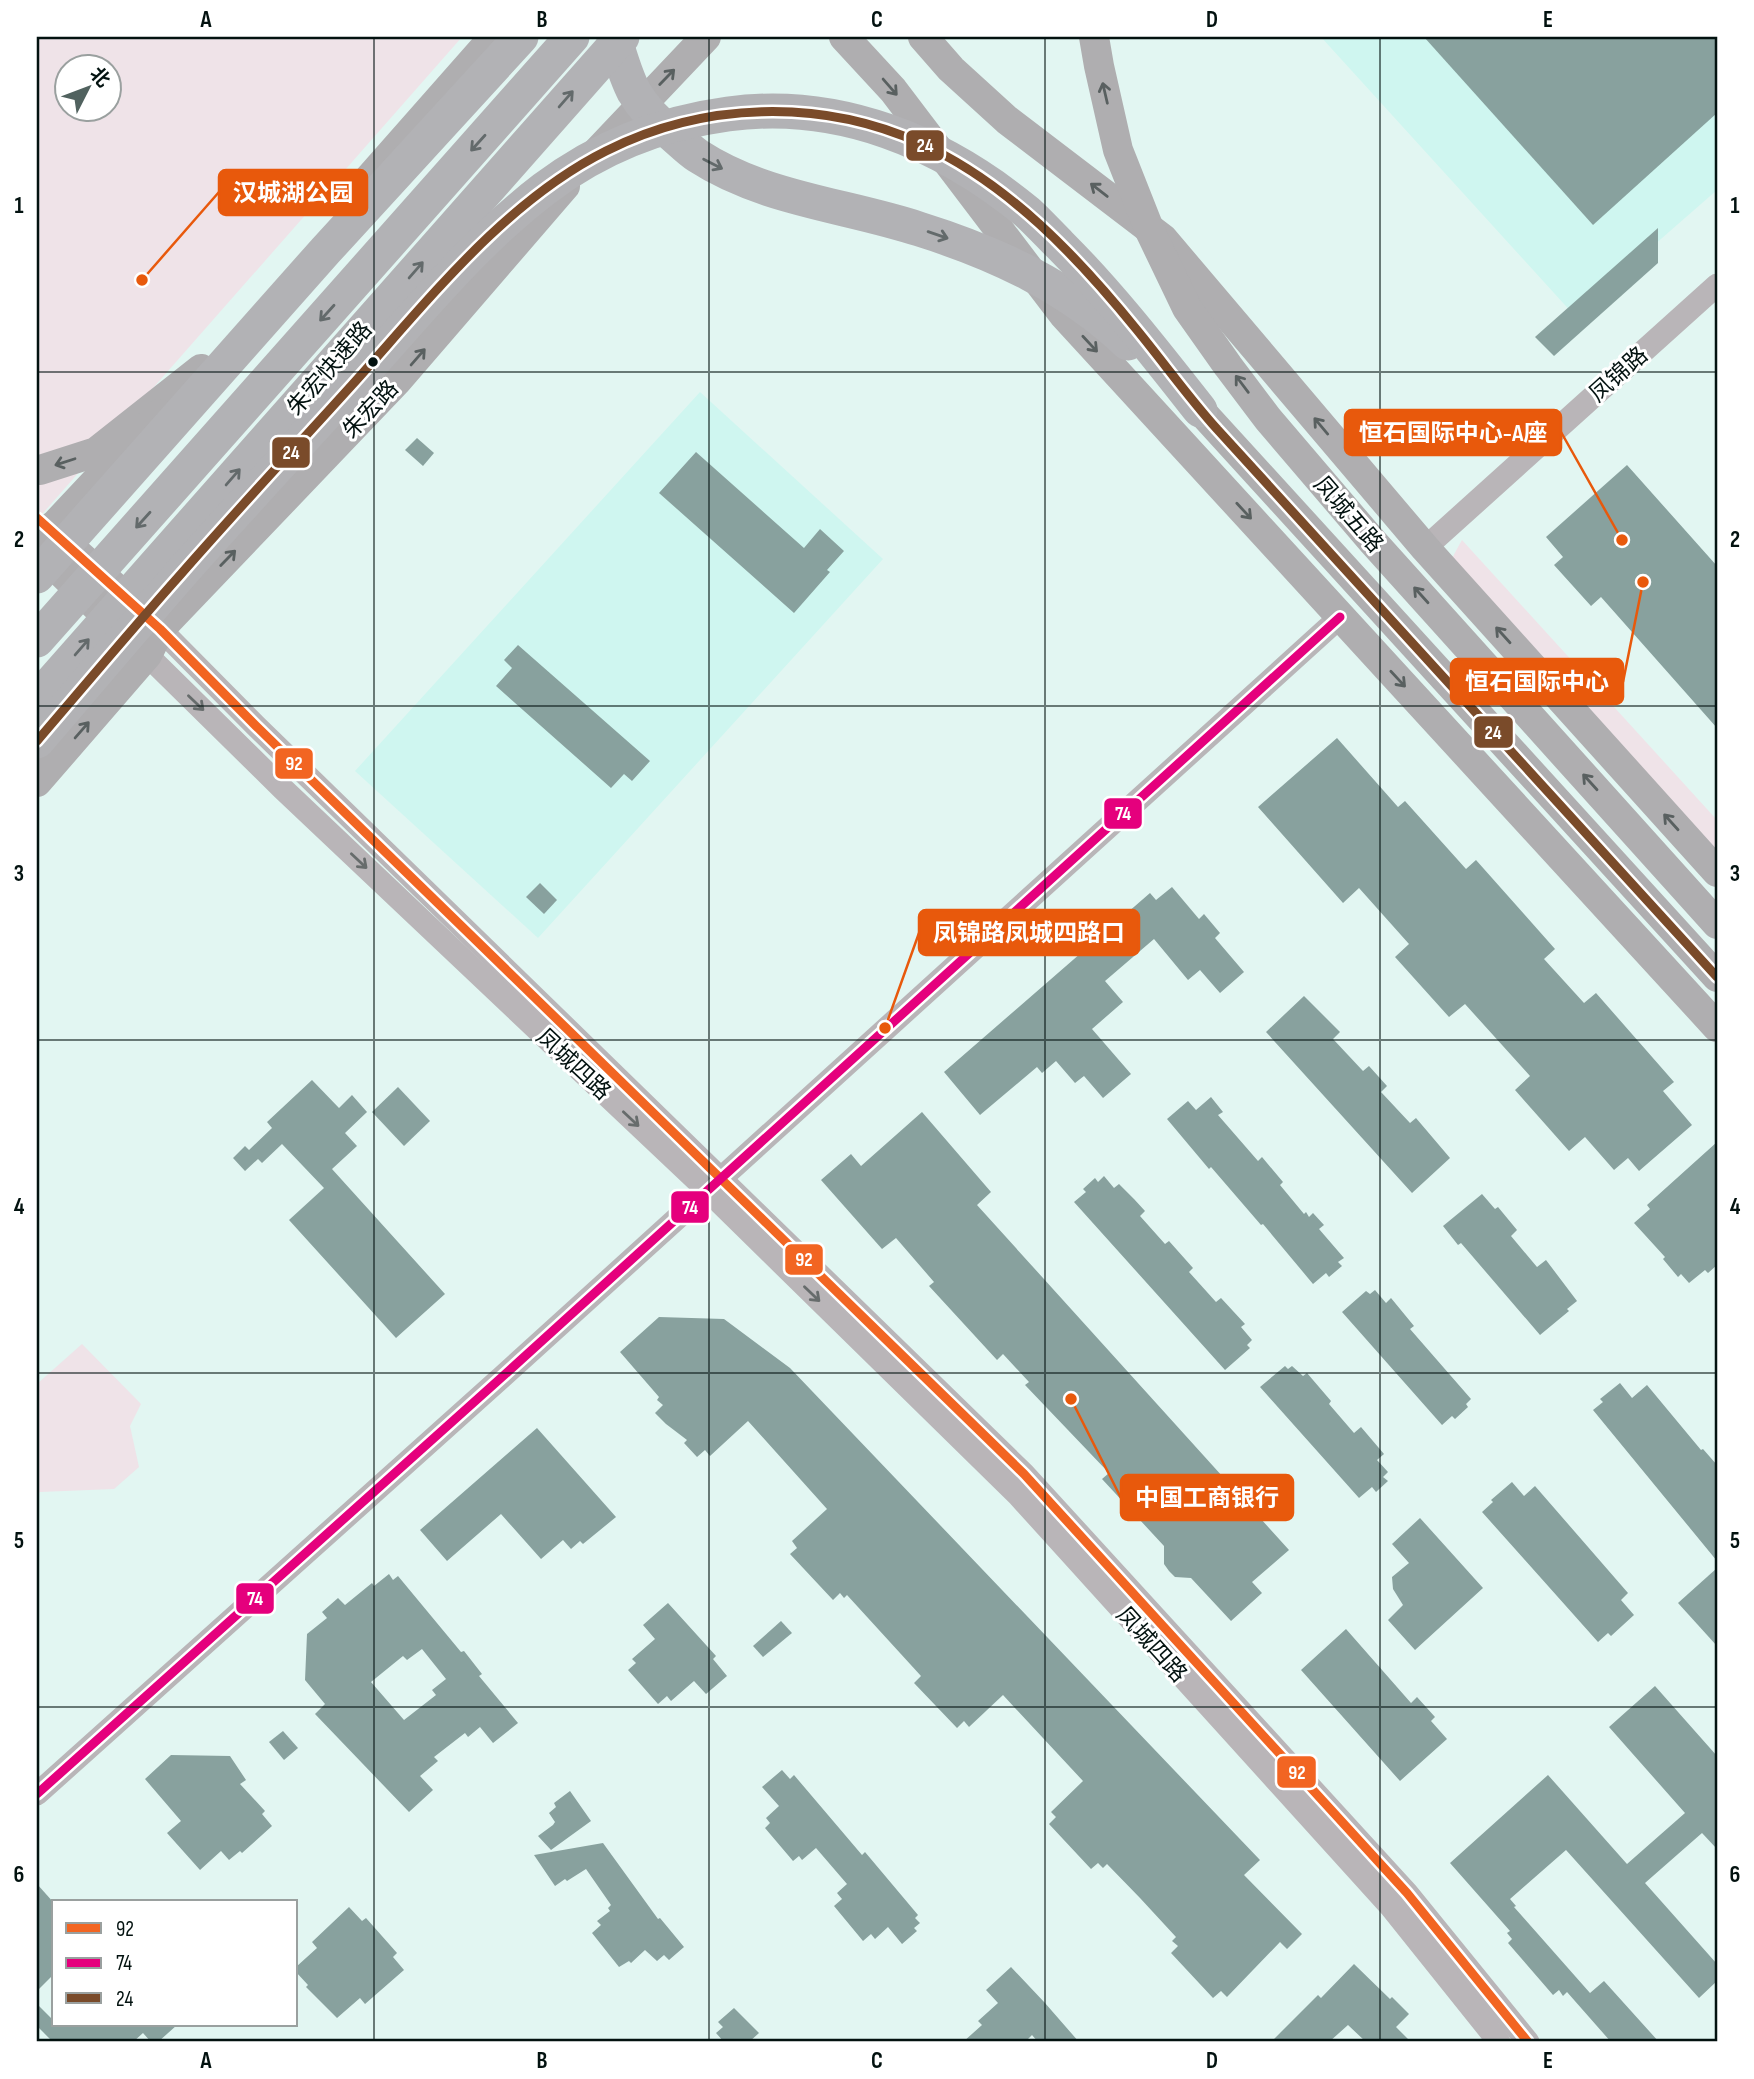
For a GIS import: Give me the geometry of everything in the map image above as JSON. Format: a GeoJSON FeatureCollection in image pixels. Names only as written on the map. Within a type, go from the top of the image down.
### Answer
{"type":"FeatureCollection","features":[{"type":"Feature","properties":{"kind":"highway"},"geometry":{"type":"LineString","coordinates":[[37,576],[326,250],[521,37]]}},
{"type":"Feature","properties":{"kind":"highway","name":"朱宏快速路"},"geometry":{"type":"LineString","coordinates":[[37,640],[572,37]]}},
{"type":"Feature","properties":{"kind":"highway"},"geometry":{"type":"LineString","coordinates":[[614,37],[635,92],[656,121],[697,156],[743,180],[790,196],[919,229],[1016,265],[1071,298],[1121,336],[1200,410]]}},
{"type":"Feature","properties":{"kind":"highway","name":"朱宏快速路"},"geometry":{"type":"LineString","coordinates":[[37,699],[621,37]]}},
{"type":"Feature","properties":{"kind":"highway"},"geometry":{"type":"LineString","coordinates":[[37,741],[191,562],[454,272],[506,220],[547,187],[603,152],[646,133],[692,119],[749,111],[796,111],[857,121],[918,142],[975,173],[1029,214],[1096,282],[1200,410]]}},
{"type":"Feature","properties":{"kind":"main road"},"geometry":{"type":"LineString","coordinates":[[40,535],[201,369],[494,37]]}},
{"type":"Feature","properties":{"kind":"main road","name":"朱宏路"},"geometry":{"type":"LineString","coordinates":[[37,782],[147,655],[160,629],[396,382],[558,193],[706,37]]}},
{"type":"Feature","properties":{"kind":"main road"},"geometry":{"type":"LineString","coordinates":[[844,37],[893,90],[1063,314],[1717,1027]]}},
{"type":"Feature","properties":{"kind":"main road"},"geometry":{"type":"LineString","coordinates":[[923,37],[951,69],[1007,120],[1163,239],[1425,548],[1717,873]]}},
{"type":"Feature","properties":{"kind":"main road","name":"凤城五路"},"geometry":{"type":"LineString","coordinates":[[1094,37],[1118,150],[1150,231],[1187,308],[1268,419],[1373,542],[1717,924]]}},
{"type":"Feature","properties":{"kind":"main road"},"geometry":{"type":"LineString","coordinates":[[37,470],[96,452],[201,369]]}},
{"type":"Feature","properties":{"kind":"main road","name":"凤城五路"},"geometry":{"type":"LineString","coordinates":[[1200,410],[1717,977]]}},
{"type":"Feature","properties":{"kind":"main road"},"geometry":{"type":"LineString","coordinates":[[40,535],[160,629]]}},
{"type":"Feature","properties":{"kind":"main road"},"geometry":{"type":"LineString","coordinates":[[40,535],[147,655]]}},
{"type":"Feature","properties":{"kind":"street","name":"凤锦路"},"geometry":{"type":"LineString","coordinates":[[1425,548],[1717,285]]}},
{"type":"Feature","properties":{"kind":"street"},"geometry":{"type":"LineString","coordinates":[[37,1794],[1340,617]]}},
{"type":"Feature","properties":{"kind":"street","name":"凤城四路"},"geometry":{"type":"LineString","coordinates":[[160,629],[714,1184],[1018,1495],[1391,1907],[1499,2042]]}},
{"type":"Feature","properties":{"kind":"street","name":"凤城四路"},"geometry":{"type":"LineString","coordinates":[[147,655],[283,789],[714,1184],[1024,1475],[1406,1892],[1528,2042]]}},
{"type":"Feature","properties":{"kind":"shaded area"},"geometry":{"type":"Polygon","coordinates":[[[37,37],[462,37],[37,520],[37,37]]]}},
{"type":"Feature","properties":{"kind":"shaded area"},"geometry":{"type":"Polygon","coordinates":[[[1321,37],[1717,37],[1717,190],[1574,315],[1321,37]]]}},
{"type":"Feature","properties":{"kind":"shaded area"},"geometry":{"type":"Polygon","coordinates":[[[700,392],[883,559],[538,938],[355,771],[700,392]]]}},
{"type":"Feature","properties":{"kind":"shaded area"},"geometry":{"type":"Polygon","coordinates":[[[1462,540],[1717,820],[1717,889],[1453,595],[1449,579],[1450,566],[1462,540]]]}},
{"type":"Feature","properties":{"kind":"shaded area"},"geometry":{"type":"Polygon","coordinates":[[[82,1344],[141,1404],[130,1426],[139,1467],[114,1489],[40,1492],[37,1495],[37,1384],[82,1344]]]}},
{"type":"Feature","properties":{"kind":"building"},"geometry":{"type":"Polygon","coordinates":[[[1424,37],[1717,37],[1717,113],[1593,225],[1424,37]]]}},
{"type":"Feature","properties":{"kind":"building"},"geometry":{"type":"Polygon","coordinates":[[[1658,228],[1658,263],[1554,356],[1535,337],[1658,228]]]}},
{"type":"Feature","properties":{"kind":"building"},"geometry":{"type":"Polygon","coordinates":[[[417,438],[434,453],[423,466],[405,450],[417,438]]]}},
{"type":"Feature","properties":{"kind":"building"},"geometry":{"type":"Polygon","coordinates":[[[696,452],[804,548],[820,529],[844,551],[827,570],[830,572],[794,613],[659,493],[696,452]]]}},
{"type":"Feature","properties":{"kind":"building"},"geometry":{"type":"Polygon","coordinates":[[[1627,465],[1717,566],[1717,728],[1601,597],[1591,606],[1554,565],[1563,557],[1546,537],[1627,465]]]}},
{"type":"Feature","properties":{"kind":"building"},"geometry":{"type":"Polygon","coordinates":[[[518,645],[650,761],[632,781],[624,774],[611,788],[496,686],[512,668],[504,660],[518,645]]]}},
{"type":"Feature","properties":{"kind":"building"},"geometry":{"type":"Polygon","coordinates":[[[1337,738],[1398,807],[1405,801],[1466,869],[1476,860],[1555,949],[1544,959],[1584,1003],[1596,993],[1674,1082],[1663,1091],[1692,1125],[1639,1171],[1628,1158],[1614,1170],[1585,1137],[1569,1151],[1515,1090],[1530,1076],[1465,1004],[1449,1017],[1395,957],[1409,944],[1359,888],[1343,903],[1258,807],[1337,738]]]}},
{"type":"Feature","properties":{"kind":"building"},"geometry":{"type":"Polygon","coordinates":[[[540,883],[557,900],[544,914],[526,897],[540,883]]]}},
{"type":"Feature","properties":{"kind":"building"},"geometry":{"type":"Polygon","coordinates":[[[1172,887],[1199,919],[1204,914],[1220,933],[1215,938],[1244,972],[1220,993],[1200,970],[1188,980],[1154,939],[1105,981],[1123,1002],[1092,1029],[1131,1074],[1103,1098],[1084,1076],[1075,1083],[1056,1061],[1042,1073],[1037,1067],[980,1115],[944,1072],[1150,893],[1156,900],[1172,887]]]}},
{"type":"Feature","properties":{"kind":"building"},"geometry":{"type":"Polygon","coordinates":[[[1304,996],[1340,1032],[1333,1039],[1363,1071],[1369,1066],[1387,1086],[1381,1092],[1410,1123],[1416,1118],[1450,1158],[1412,1193],[1266,1032],[1304,996]]]}},
{"type":"Feature","properties":{"kind":"building"},"geometry":{"type":"Polygon","coordinates":[[[312,1080],[339,1108],[352,1095],[367,1112],[345,1133],[357,1146],[332,1169],[445,1294],[396,1338],[289,1220],[324,1188],[282,1144],[262,1163],[258,1159],[245,1171],[233,1158],[245,1146],[249,1150],[272,1128],[267,1122],[312,1080]]]}},
{"type":"Feature","properties":{"kind":"building"},"geometry":{"type":"Polygon","coordinates":[[[398,1087],[430,1121],[404,1146],[372,1112],[398,1087]]]}},
{"type":"Feature","properties":{"kind":"building"},"geometry":{"type":"Polygon","coordinates":[[[1211,1097],[1223,1112],[1218,1115],[1258,1161],[1262,1157],[1283,1182],[1280,1185],[1304,1214],[1306,1212],[1309,1217],[1313,1213],[1324,1225],[1319,1229],[1344,1258],[1338,1262],[1342,1266],[1329,1277],[1326,1273],[1313,1284],[1263,1224],[1261,1225],[1211,1167],[1209,1169],[1167,1119],[1188,1101],[1196,1110],[1211,1097]]]}},
{"type":"Feature","properties":{"kind":"building"},"geometry":{"type":"Polygon","coordinates":[[[922,1112],[991,1192],[977,1205],[1289,1550],[1252,1582],[1262,1593],[1231,1621],[1191,1578],[1175,1577],[1169,1571],[1164,1564],[1164,1546],[1102,1479],[1109,1473],[1025,1385],[1029,1382],[1003,1354],[997,1360],[929,1286],[934,1282],[896,1238],[882,1249],[821,1180],[851,1154],[861,1166],[922,1112]]]}},
{"type":"Feature","properties":{"kind":"building"},"geometry":{"type":"Polygon","coordinates":[[[1717,1142],[1717,1265],[1708,1273],[1705,1270],[1689,1283],[1681,1274],[1678,1277],[1663,1259],[1665,1257],[1634,1223],[1650,1209],[1647,1205],[1717,1142]]]}},
{"type":"Feature","properties":{"kind":"building"},"geometry":{"type":"Polygon","coordinates":[[[1104,1176],[1114,1188],[1119,1184],[1134,1199],[1145,1211],[1140,1216],[1165,1244],[1169,1241],[1193,1268],[1189,1272],[1216,1302],[1221,1298],[1245,1324],[1241,1327],[1252,1340],[1247,1345],[1250,1348],[1225,1370],[1074,1202],[1086,1192],[1083,1189],[1095,1178],[1098,1182],[1104,1176]]]}},
{"type":"Feature","properties":{"kind":"building"},"geometry":{"type":"Polygon","coordinates":[[[1482,1194],[1495,1209],[1498,1207],[1517,1230],[1511,1236],[1537,1267],[1546,1260],[1577,1301],[1540,1335],[1461,1243],[1458,1245],[1443,1226],[1482,1194]]]}},
{"type":"Feature","properties":{"kind":"building"},"geometry":{"type":"Polygon","coordinates":[[[1375,1290],[1386,1303],[1391,1298],[1414,1326],[1410,1329],[1471,1399],[1466,1404],[1468,1407],[1455,1419],[1452,1416],[1442,1425],[1342,1312],[1366,1291],[1370,1294],[1375,1290]]]}},
{"type":"Feature","properties":{"kind":"building"},"geometry":{"type":"Polygon","coordinates":[[[659,1317],[724,1319],[790,1368],[1260,1860],[1244,1875],[1302,1934],[1287,1949],[1280,1942],[1227,1997],[1221,1991],[1213,1998],[1171,1953],[1178,1946],[1172,1941],[1176,1937],[1140,1898],[1107,1864],[1103,1868],[1098,1863],[1091,1869],[1049,1824],[1056,1817],[1051,1812],[1083,1781],[1003,1695],[969,1727],[964,1721],[957,1728],[914,1683],[921,1676],[847,1595],[844,1598],[840,1593],[833,1600],[790,1554],[797,1548],[792,1541],[827,1509],[748,1421],[710,1456],[705,1450],[697,1457],[684,1443],[687,1440],[655,1413],[663,1405],[657,1400],[659,1397],[620,1352],[659,1317]]]}},
{"type":"Feature","properties":{"kind":"building"},"geometry":{"type":"Polygon","coordinates":[[[1285,1366],[1288,1369],[1292,1366],[1303,1376],[1307,1373],[1354,1433],[1361,1427],[1384,1454],[1377,1460],[1388,1472],[1383,1477],[1388,1481],[1376,1492],[1372,1487],[1359,1498],[1260,1387],[1285,1366]]]}},
{"type":"Feature","properties":{"kind":"building"},"geometry":{"type":"Polygon","coordinates":[[[1620,1383],[1632,1398],[1647,1385],[1701,1450],[1717,1465],[1717,1561],[1593,1410],[1603,1402],[1600,1399],[1620,1383]]]}},
{"type":"Feature","properties":{"kind":"building"},"geometry":{"type":"Polygon","coordinates":[[[537,1428],[616,1517],[583,1544],[580,1541],[571,1549],[563,1540],[541,1559],[501,1514],[447,1561],[420,1530],[537,1428]]]}},
{"type":"Feature","properties":{"kind":"building"},"geometry":{"type":"Polygon","coordinates":[[[1512,1482],[1524,1496],[1535,1486],[1628,1593],[1621,1600],[1634,1615],[1611,1636],[1608,1633],[1598,1642],[1482,1512],[1493,1502],[1491,1500],[1512,1482]]]}},
{"type":"Feature","properties":{"kind":"building"},"geometry":{"type":"Polygon","coordinates":[[[1420,1518],[1483,1588],[1415,1650],[1388,1620],[1403,1605],[1393,1589],[1392,1577],[1409,1563],[1392,1544],[1420,1518]]]}},
{"type":"Feature","properties":{"kind":"building"},"geometry":{"type":"Polygon","coordinates":[[[1717,1568],[1717,1646],[1678,1603],[1717,1568]]]}},
{"type":"Feature","properties":{"kind":"building"},"geometry":{"type":"Polygon","coordinates":[[[389,1574],[393,1580],[398,1576],[461,1652],[464,1651],[482,1674],[479,1676],[518,1723],[493,1743],[480,1727],[468,1737],[465,1733],[434,1757],[438,1761],[420,1776],[433,1790],[409,1812],[315,1714],[325,1704],[305,1680],[307,1634],[327,1618],[322,1612],[338,1598],[345,1605],[372,1583],[374,1586],[389,1574]],[[422,1649],[407,1660],[403,1656],[371,1682],[404,1720],[436,1695],[432,1690],[446,1679],[422,1649]]]}},
{"type":"Feature","properties":{"kind":"building"},"geometry":{"type":"Polygon","coordinates":[[[668,1603],[716,1656],[713,1659],[727,1676],[706,1694],[694,1681],[671,1701],[667,1696],[658,1704],[628,1670],[636,1663],[632,1659],[655,1639],[643,1625],[668,1603]]]}},
{"type":"Feature","properties":{"kind":"building"},"geometry":{"type":"Polygon","coordinates":[[[781,1621],[792,1633],[763,1657],[753,1646],[781,1621]]]}},
{"type":"Feature","properties":{"kind":"building"},"geometry":{"type":"Polygon","coordinates":[[[1346,1629],[1411,1703],[1417,1697],[1435,1717],[1431,1721],[1447,1739],[1400,1781],[1301,1670],[1346,1629]]]}},
{"type":"Feature","properties":{"kind":"building"},"geometry":{"type":"Polygon","coordinates":[[[1655,1686],[1717,1756],[1717,1849],[1702,1833],[1645,1883],[1717,1964],[1717,1981],[1699,1998],[1566,1850],[1510,1899],[1516,1906],[1514,1907],[1590,1993],[1604,1981],[1659,2042],[1611,2042],[1567,1992],[1563,1996],[1559,1990],[1553,1995],[1508,1943],[1512,1939],[1507,1933],[1510,1931],[1450,1863],[1548,1775],[1627,1864],[1685,1813],[1609,1727],[1655,1686]]]}},
{"type":"Feature","properties":{"kind":"building"},"geometry":{"type":"Polygon","coordinates":[[[283,1731],[298,1748],[284,1760],[269,1742],[283,1731]]]}},
{"type":"Feature","properties":{"kind":"building"},"geometry":{"type":"Polygon","coordinates":[[[171,1755],[230,1756],[246,1780],[240,1784],[265,1811],[262,1814],[272,1826],[242,1853],[240,1851],[229,1860],[221,1851],[200,1870],[167,1833],[181,1821],[145,1779],[171,1755]]]}},
{"type":"Feature","properties":{"kind":"building"},"geometry":{"type":"Polygon","coordinates":[[[782,1770],[790,1779],[794,1775],[862,1855],[865,1852],[918,1915],[915,1918],[920,1923],[914,1928],[917,1931],[902,1944],[888,1927],[875,1939],[871,1934],[863,1941],[834,1906],[842,1899],[837,1893],[847,1884],[816,1848],[802,1860],[799,1856],[793,1861],[765,1828],[770,1823],[766,1818],[779,1806],[762,1787],[782,1770]]]}},
{"type":"Feature","properties":{"kind":"building"},"geometry":{"type":"Polygon","coordinates":[[[570,1791],[591,1821],[551,1850],[538,1836],[555,1822],[549,1813],[556,1807],[554,1803],[570,1791]]]}},
{"type":"Feature","properties":{"kind":"building"},"geometry":{"type":"Polygon","coordinates":[[[603,1843],[658,1919],[660,1918],[684,1947],[669,1960],[664,1955],[657,1961],[645,1950],[631,1963],[629,1961],[619,1967],[592,1933],[601,1925],[597,1921],[610,1911],[608,1908],[611,1905],[586,1869],[555,1886],[534,1855],[603,1843]]]}},
{"type":"Feature","properties":{"kind":"building"},"geometry":{"type":"Polygon","coordinates":[[[37,1884],[52,1901],[52,1976],[37,1991],[37,1884]]]}},
{"type":"Feature","properties":{"kind":"building"},"geometry":{"type":"Polygon","coordinates":[[[349,1907],[362,1921],[366,1918],[397,1953],[393,1957],[404,1970],[365,2004],[360,1998],[337,2018],[306,1987],[308,1985],[298,1974],[298,1965],[317,1948],[312,1942],[349,1907]]]}},
{"type":"Feature","properties":{"kind":"building"},"geometry":{"type":"Polygon","coordinates":[[[1354,1964],[1409,2014],[1396,2027],[1411,2042],[1366,2042],[1348,2025],[1329,2042],[1271,2042],[1318,1995],[1321,1998],[1354,1964]]]}},
{"type":"Feature","properties":{"kind":"building"},"geometry":{"type":"Polygon","coordinates":[[[1011,1967],[1079,2042],[1038,2042],[1032,2035],[1025,2042],[963,2042],[982,2025],[978,2021],[998,2003],[986,1990],[1011,1967]]]}},
{"type":"Feature","properties":{"kind":"building"},"geometry":{"type":"Polygon","coordinates":[[[37,2004],[52,2019],[52,2026],[176,2026],[158,2042],[151,2042],[143,2033],[133,2042],[53,2042],[37,2026],[37,2004]]]}},
{"type":"Feature","properties":{"kind":"building"},"geometry":{"type":"Polygon","coordinates":[[[734,2008],[759,2033],[749,2042],[724,2042],[716,2033],[723,2027],[718,2022],[734,2008]]]}},
{"type":"Feature","properties":{"kind":"transit line","name":"24"},"geometry":{"type":"LineString","coordinates":[[37,741],[202,550],[438,288],[534,197],[569,172],[606,151],[643,135],[682,123],[722,115],[762,112],[842,118],[882,128],[952,159],[1012,200],[1065,249],[1114,302],[1217,429],[1717,977]]}},
{"type":"Feature","properties":{"kind":"transit line","name":"92"},"geometry":{"type":"LineString","coordinates":[[37,518],[160,629],[256,726],[1024,1474],[1407,1893],[1528,2042]]}},
{"type":"Feature","properties":{"kind":"transit line","name":"74"},"geometry":{"type":"LineString","coordinates":[[37,1794],[502,1377],[1340,617]]}},
{"type":"Feature","properties":{"kind":"place","name":"汉城湖公园"},"geometry":{"type":"Point","coordinates":[142,280]}},
{"type":"Feature","properties":{"kind":"place","name":"恒石国际中心-A座"},"geometry":{"type":"Point","coordinates":[1622,540]}},
{"type":"Feature","properties":{"kind":"place","name":"恒石国际中心"},"geometry":{"type":"Point","coordinates":[1643,582]}},
{"type":"Feature","properties":{"kind":"place","name":"凤锦路凤城四路口"},"geometry":{"type":"Point","coordinates":[885,1028]}},
{"type":"Feature","properties":{"kind":"place","name":"中国工商银行"},"geometry":{"type":"Point","coordinates":[1071,1399]}}]}
